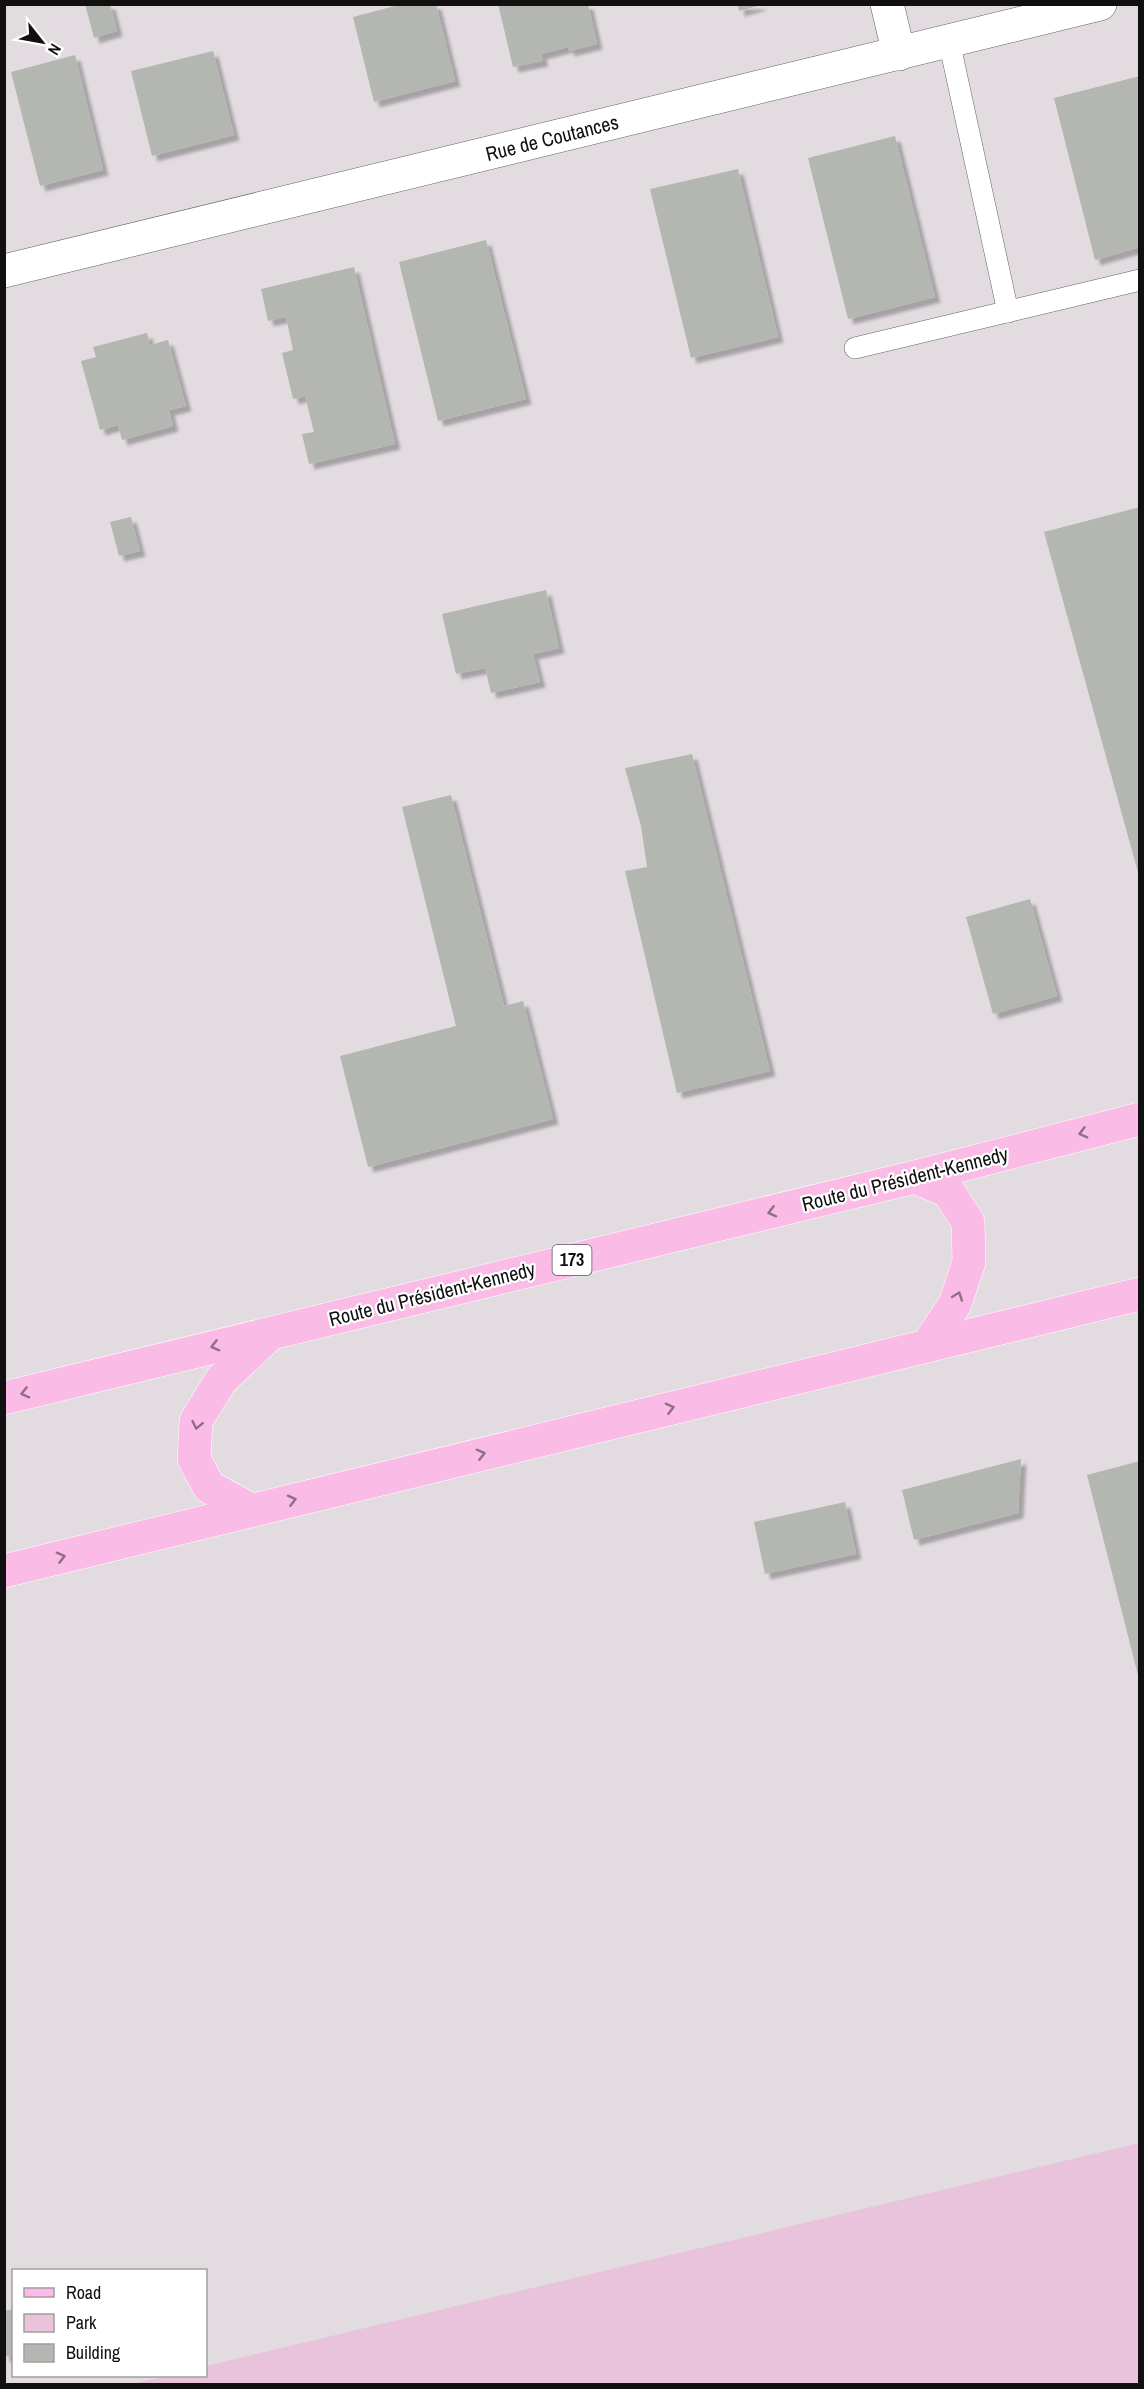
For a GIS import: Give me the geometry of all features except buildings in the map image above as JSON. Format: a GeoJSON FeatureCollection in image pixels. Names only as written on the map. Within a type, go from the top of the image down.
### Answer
{"type":"FeatureCollection","features":[{"type":"Feature","properties":{"kind":"main road","name":"Route du Président-Kennedy"},"geometry":{"type":"LineString","coordinates":[[4,1398],[915,1177],[1140,1119]]}},
{"type":"Feature","properties":{"kind":"main road"},"geometry":{"type":"LineString","coordinates":[[915,1177],[948,1191],[968,1222],[969,1262],[966,1273],[955,1304],[927,1346]]}},
{"type":"Feature","properties":{"kind":"main road"},"geometry":{"type":"LineString","coordinates":[[4,1571],[1140,1294]]}},
{"type":"Feature","properties":{"kind":"main road"},"geometry":{"type":"LineString","coordinates":[[251,1510],[209,1487],[194,1459],[196,1421],[221,1380],[271,1332]]}},
{"type":"Feature","properties":{"kind":"street"},"geometry":{"type":"LineString","coordinates":[[887,4],[900,54]]}},
{"type":"Feature","properties":{"kind":"street","name":"Rue de Coutances"},"geometry":{"type":"LineString","coordinates":[[4,272],[1100,4]]}},
{"type":"Feature","properties":{"kind":"lane"},"geometry":{"type":"LineString","coordinates":[[949,41],[1008,312]]}},
{"type":"Feature","properties":{"kind":"lane"},"geometry":{"type":"LineString","coordinates":[[855,348],[1140,280]]}},
{"type":"Feature","properties":{"kind":"green space"},"geometry":{"type":"Polygon","coordinates":[[[1139,2143],[1139,2384],[130,2384],[163,2377],[207,2377],[207,2366],[1139,2143]]]}}]}
